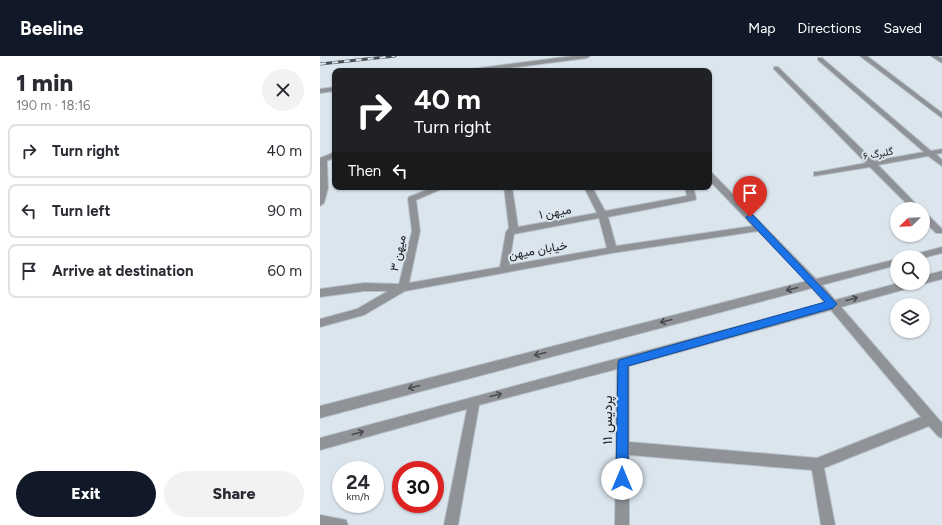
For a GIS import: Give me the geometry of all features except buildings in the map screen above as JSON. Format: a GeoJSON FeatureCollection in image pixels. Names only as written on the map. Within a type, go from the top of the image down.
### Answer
{"type":"FeatureCollection","features":[{"type":"Feature","properties":{"kind":"street"},"geometry":{"type":"LineString","coordinates":[[495,68],[587,56]]}},
{"type":"Feature","properties":{"kind":"street"},"geometry":{"type":"LineString","coordinates":[[863,56],[942,116]]}},
{"type":"Feature","properties":{"kind":"street"},"geometry":{"type":"LineString","coordinates":[[934,56],[942,61]]}},
{"type":"Feature","properties":{"kind":"street"},"geometry":{"type":"LineString","coordinates":[[820,59],[942,164]]}},
{"type":"Feature","properties":{"kind":"street"},"geometry":{"type":"LineString","coordinates":[[776,68],[910,202]]}},
{"type":"Feature","properties":{"kind":"street"},"geometry":{"type":"LineString","coordinates":[[320,91],[332,89]]}},
{"type":"Feature","properties":{"kind":"street","name":"گلبرگ ۶"},"geometry":{"type":"LineString","coordinates":[[817,174],[942,151]]}},
{"type":"Feature","properties":{"kind":"street"},"geometry":{"type":"LineString","coordinates":[[320,203],[324,188],[322,160],[332,155]]}},
{"type":"Feature","properties":{"kind":"street"},"geometry":{"type":"LineString","coordinates":[[712,178],[814,283],[942,432]]}},
{"type":"Feature","properties":{"kind":"street","name":"میهن ۳"},"geometry":{"type":"LineString","coordinates":[[403,288],[416,231],[412,199],[434,190]]}},
{"type":"Feature","properties":{"kind":"street"},"geometry":{"type":"LineString","coordinates":[[504,269],[510,232],[514,229],[511,190]]}},
{"type":"Feature","properties":{"kind":"street"},"geometry":{"type":"LineString","coordinates":[[590,190],[603,216],[612,250]]}},
{"type":"Feature","properties":{"kind":"street","name":"میهن ۱"},"geometry":{"type":"LineString","coordinates":[[510,232],[603,216],[692,198],[690,190]]}},
{"type":"Feature","properties":{"kind":"street"},"geometry":{"type":"LineString","coordinates":[[930,222],[939,231]]}},
{"type":"Feature","properties":{"kind":"street","name":"خیابان میهن"},"geometry":{"type":"LineString","coordinates":[[320,293],[364,287],[403,288],[612,250],[760,228]]}},
{"type":"Feature","properties":{"kind":"street"},"geometry":{"type":"LineString","coordinates":[[930,253],[942,250]]}},
{"type":"Feature","properties":{"kind":"street"},"geometry":{"type":"LineString","coordinates":[[320,412],[480,369],[890,264]]}},
{"type":"Feature","properties":{"kind":"street"},"geometry":{"type":"LineString","coordinates":[[930,278],[942,275]]}},
{"type":"Feature","properties":{"kind":"street"},"geometry":{"type":"LineString","coordinates":[[320,323],[360,312],[403,288]]}},
{"type":"Feature","properties":{"kind":"street"},"geometry":{"type":"LineString","coordinates":[[320,444],[474,401],[623,363],[890,289]]}},
{"type":"Feature","properties":{"kind":"street","name":"پردیس ۱۱"},"geometry":{"type":"LineString","coordinates":[[622,525],[623,363]]}},
{"type":"Feature","properties":{"kind":"street"},"geometry":{"type":"LineString","coordinates":[[451,525],[474,401]]}},
{"type":"Feature","properties":{"kind":"street"},"geometry":{"type":"LineString","coordinates":[[622,448],[817,464],[931,419]]}},
{"type":"Feature","properties":{"kind":"street"},"geometry":{"type":"LineString","coordinates":[[817,464],[828,525]]}},
{"type":"Feature","properties":{"kind":"street"},"geometry":{"type":"LineString","coordinates":[[320,522],[341,525]]}},
{"type":"Feature","properties":{"kind":"railway"},"geometry":{"type":"LineString","coordinates":[[320,64],[395,56]]}},
{"type":"Feature","properties":{"kind":"route"},"geometry":{"type":"LineString","coordinates":[[622,479],[623,363],[833,304],[750,217]]}}]}
